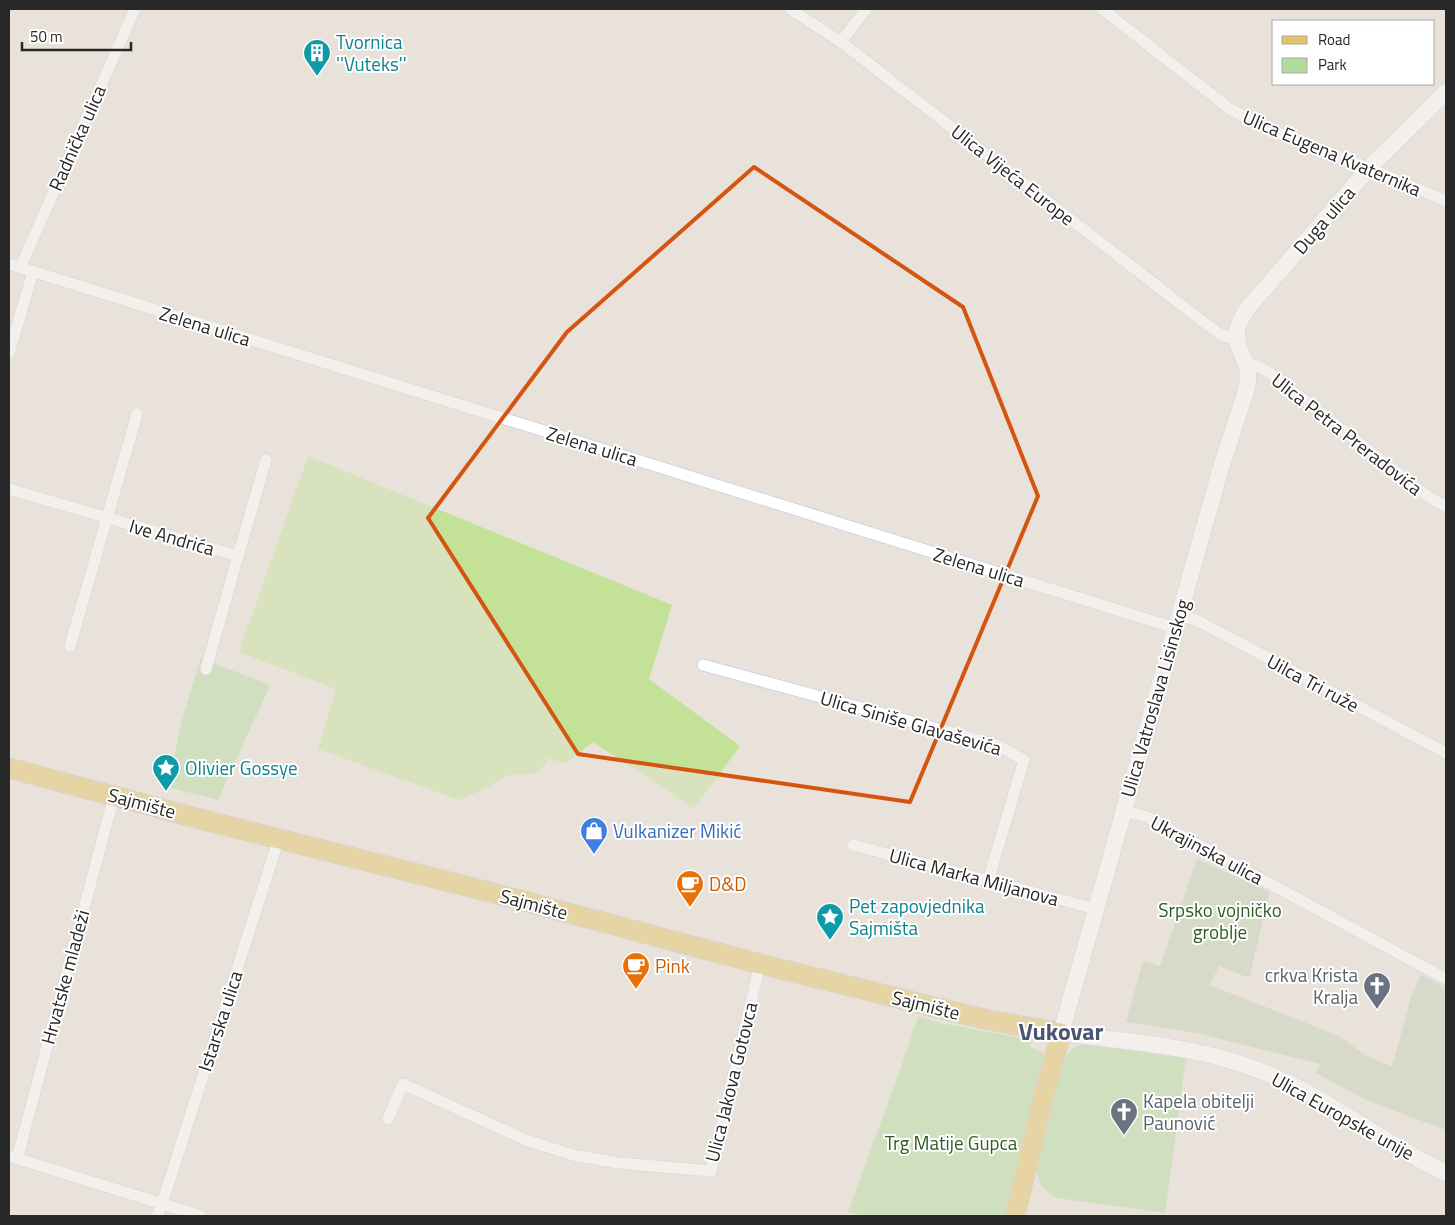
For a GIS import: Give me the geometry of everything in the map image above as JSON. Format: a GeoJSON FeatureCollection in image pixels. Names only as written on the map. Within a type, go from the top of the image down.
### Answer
{"type":"FeatureCollection","features":[{"type":"Feature","properties":{"kind":"main road","name":"Duga ulica"},"geometry":{"type":"LineString","coordinates":[[1236,340],[1236,330],[1240,319],[1247,309],[1369,168],[1446,92]]}},
{"type":"Feature","properties":{"kind":"main road"},"geometry":{"type":"LineString","coordinates":[[1236,340],[1240,352],[1247,363]]}},
{"type":"Feature","properties":{"kind":"main road","name":"Ulica Vatroslava Lisinskog"},"geometry":{"type":"LineString","coordinates":[[1061,1033],[1220,471],[1246,391],[1247,363]]}},
{"type":"Feature","properties":{"kind":"main road","name":"Sajmište"},"geometry":{"type":"LineString","coordinates":[[9,768],[760,964],[955,1012],[1061,1033]]}},
{"type":"Feature","properties":{"kind":"main road"},"geometry":{"type":"LineString","coordinates":[[1015,1216],[1061,1033]]}},
{"type":"Feature","properties":{"kind":"main road","name":"Ulica Europske unije"},"geometry":{"type":"LineString","coordinates":[[1061,1033],[1188,1051],[1243,1064],[1296,1086],[1446,1174]]}},
{"type":"Feature","properties":{"kind":"street","name":"Radnička ulica"},"geometry":{"type":"LineString","coordinates":[[14,266],[135,9]]}},
{"type":"Feature","properties":{"kind":"street","name":"Ulica Vijeća Europe"},"geometry":{"type":"LineString","coordinates":[[790,9],[841,42],[1214,330],[1236,340]]}},
{"type":"Feature","properties":{"kind":"street"},"geometry":{"type":"LineString","coordinates":[[841,42],[866,9]]}},
{"type":"Feature","properties":{"kind":"street","name":"Ulica Eugena Kvaternika"},"geometry":{"type":"LineString","coordinates":[[1102,9],[1230,109],[1275,132],[1369,168],[1446,201]]}},
{"type":"Feature","properties":{"kind":"street","name":"Zelena ulica"},"geometry":{"type":"LineString","coordinates":[[14,266],[1177,621]]}},
{"type":"Feature","properties":{"kind":"street"},"geometry":{"type":"LineString","coordinates":[[9,353],[33,272]]}},
{"type":"Feature","properties":{"kind":"street","name":"Ulica Petra Preradovića"},"geometry":{"type":"LineString","coordinates":[[1247,363],[1271,374],[1430,498],[1446,507]]}},
{"type":"Feature","properties":{"kind":"street","name":"Ive Andrića"},"geometry":{"type":"LineString","coordinates":[[70,646],[137,414]]}},
{"type":"Feature","properties":{"kind":"street","name":"Ive Andrića"},"geometry":{"type":"LineString","coordinates":[[206,669],[266,460]]}},
{"type":"Feature","properties":{"kind":"street","name":"Ive Andrića"},"geometry":{"type":"LineString","coordinates":[[9,489],[238,556]]}},
{"type":"Feature","properties":{"kind":"street","name":"Uilca Tri ruže"},"geometry":{"type":"LineString","coordinates":[[1177,621],[1208,627],[1446,753]]}},
{"type":"Feature","properties":{"kind":"street","name":"Ulica Siniše Glavaševića"},"geometry":{"type":"LineString","coordinates":[[703,665],[997,744],[1024,760],[988,881]]}},
{"type":"Feature","properties":{"kind":"street","name":"Hrvatske mladeži"},"geometry":{"type":"LineString","coordinates":[[13,1158],[114,796]]}},
{"type":"Feature","properties":{"kind":"street","name":"Ukrajinska ulica"},"geometry":{"type":"LineString","coordinates":[[1124,811],[1147,817],[1446,979]]}},
{"type":"Feature","properties":{"kind":"street","name":"Istarska ulica"},"geometry":{"type":"LineString","coordinates":[[157,1216],[278,838]]}},
{"type":"Feature","properties":{"kind":"street","name":"Ulica Marka Miljanova"},"geometry":{"type":"LineString","coordinates":[[852,844],[1096,910]]}},
{"type":"Feature","properties":{"kind":"street","name":"Ulica Jakova Gotovca"},"geometry":{"type":"LineString","coordinates":[[388,1119],[403,1084],[526,1140],[573,1155],[619,1163],[711,1171],[760,964]]}},
{"type":"Feature","properties":{"kind":"street"},"geometry":{"type":"LineString","coordinates":[[13,1158],[201,1216]]}},
{"type":"Feature","properties":{"kind":"highlighted area"},"geometry":{"type":"Polygon","coordinates":[[[754,167],[963,307],[1038,496],[910,802],[578,754],[428,518],[567,332],[754,167]]]}},
{"type":"Feature","properties":{"kind":"green space"},"geometry":{"type":"Polygon","coordinates":[[[308,456],[672,605],[649,679],[740,746],[694,809],[593,742],[565,764],[549,758],[538,773],[509,775],[459,800],[318,749],[336,689],[239,652],[308,456]]]}},
{"type":"Feature","properties":{"kind":"green space"},"geometry":{"type":"Polygon","coordinates":[[[201,657],[270,685],[218,800],[167,787],[183,716],[201,657]]]}},
{"type":"Feature","properties":{"kind":"green space","name":"Srpsko vojničko groblje"},"geometry":{"type":"Polygon","coordinates":[[[1197,859],[1270,892],[1249,978],[1219,966],[1210,985],[1339,1036],[1368,1057],[1392,1066],[1412,994],[1421,975],[1446,988],[1446,1130],[1368,1101],[1316,1073],[1320,1064],[1197,1033],[1126,1022],[1143,961],[1160,966],[1197,859]]]}},
{"type":"Feature","properties":{"kind":"green space","name":"Trg Matije Gupca"},"geometry":{"type":"Polygon","coordinates":[[[918,1017],[940,1023],[1032,1040],[1030,1047],[1042,1052],[1044,1067],[1007,1216],[862,1216],[848,1212],[918,1017]]]}},
{"type":"Feature","properties":{"kind":"green space"},"geometry":{"type":"Polygon","coordinates":[[[1091,1044],[1186,1058],[1165,1213],[1057,1198],[1045,1190],[1039,1180],[1036,1170],[1059,1062],[1074,1048],[1080,1045],[1091,1044]]]}},
{"type":"Feature","properties":{"kind":"place","name":"Tvornica ''Vuteks''"},"geometry":{"type":"Point","coordinates":[317,77]}},
{"type":"Feature","properties":{"kind":"place","name":"Olivier Gossye"},"geometry":{"type":"Point","coordinates":[166,792]}},
{"type":"Feature","properties":{"kind":"place","name":"Vulkanizer Mikić"},"geometry":{"type":"Point","coordinates":[594,855]}},
{"type":"Feature","properties":{"kind":"place","name":"D&D"},"geometry":{"type":"Point","coordinates":[690,908]}},
{"type":"Feature","properties":{"kind":"place","name":"Pet zapovjednika Sajmišta"},"geometry":{"type":"Point","coordinates":[830,941]}},
{"type":"Feature","properties":{"kind":"place","name":"Pink"},"geometry":{"type":"Point","coordinates":[636,990]}},
{"type":"Feature","properties":{"kind":"place","name":"crkva Krista Kralja"},"geometry":{"type":"Point","coordinates":[1377,1010]}},
{"type":"Feature","properties":{"kind":"place","name":"Kapela obitelji Paunović"},"geometry":{"type":"Point","coordinates":[1124,1136]}},
{"type":"Feature","properties":{"kind":"district","name":"Vukovar"},"geometry":{"type":"Point","coordinates":[1061,1032]}}]}
